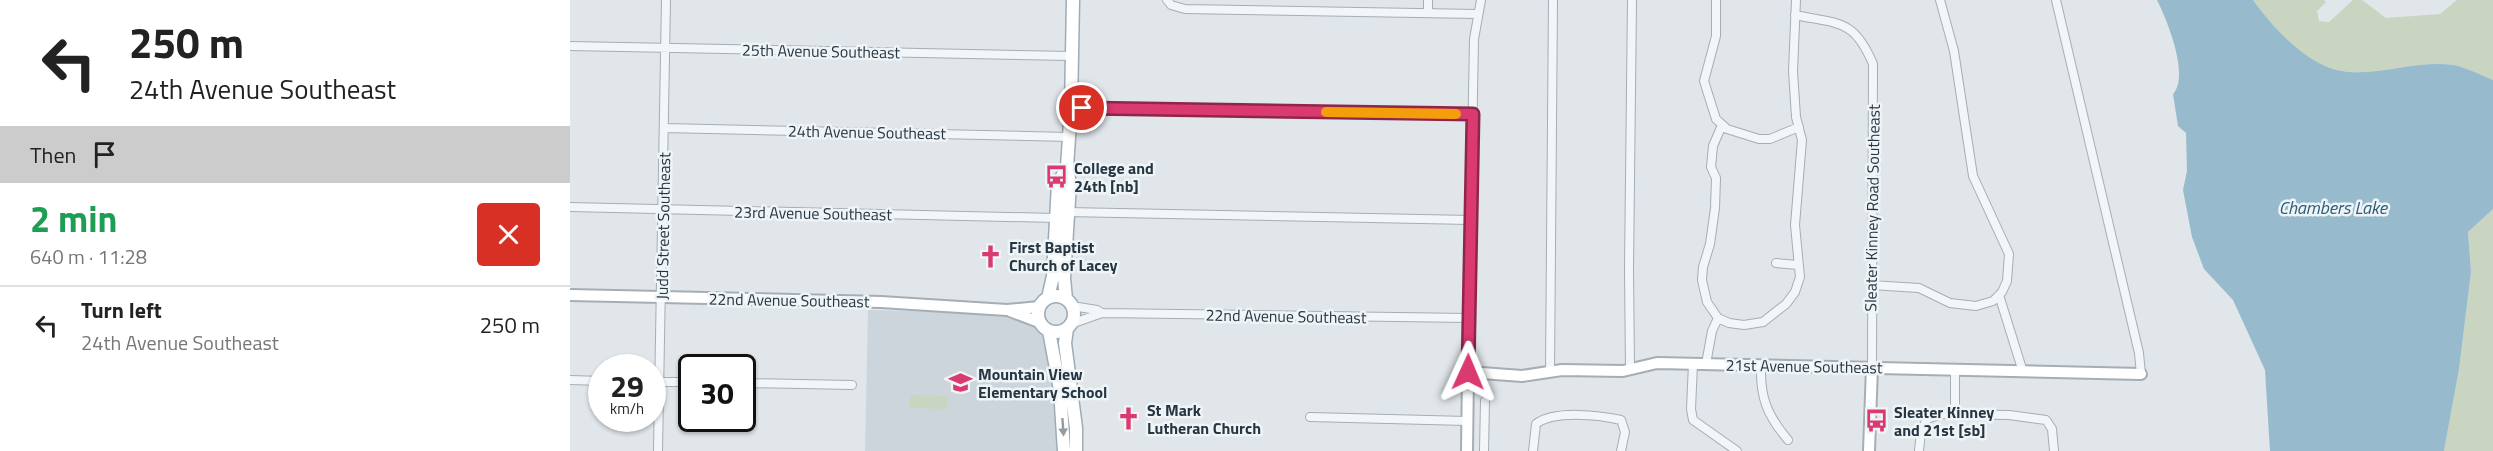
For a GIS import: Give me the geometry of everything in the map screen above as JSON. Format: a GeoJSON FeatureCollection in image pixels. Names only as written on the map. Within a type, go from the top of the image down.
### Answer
{"type":"FeatureCollection","features":[{"type":"Feature","properties":{"kind":"main road"},"geometry":{"type":"LineString","coordinates":[[1073,0],[1070,137],[1067,168],[1070,184],[1064,278],[1074,318],[1069,326],[1065,343],[1076,429],[1076,451]]}},
{"type":"Feature","properties":{"kind":"main road"},"geometry":{"type":"LineString","coordinates":[[1067,168],[1058,184],[1053,276],[1039,322],[1049,331],[1058,332],[1069,326]]}},
{"type":"Feature","properties":{"kind":"main road"},"geometry":{"type":"LineString","coordinates":[[1044,302],[1054,296],[1069,303]]}},
{"type":"Feature","properties":{"kind":"main road"},"geometry":{"type":"LineString","coordinates":[[1049,331],[1060,390],[1064,451]]}},
{"type":"Feature","properties":{"kind":"street","name":"Judd Street Southeast"},"geometry":{"type":"LineString","coordinates":[[658,354],[662,297],[666,0]]}},
{"type":"Feature","properties":{"kind":"street"},"geometry":{"type":"LineString","coordinates":[[1167,0],[1171,5],[1185,9],[1478,14]]}},
{"type":"Feature","properties":{"kind":"street"},"geometry":{"type":"LineString","coordinates":[[1428,0],[1428,13]]}},
{"type":"Feature","properties":{"kind":"street"},"geometry":{"type":"LineString","coordinates":[[1467,451],[1474,39],[1480,0]]}},
{"type":"Feature","properties":{"kind":"street"},"geometry":{"type":"LineString","coordinates":[[1550,371],[1553,0]]}},
{"type":"Feature","properties":{"kind":"street"},"geometry":{"type":"LineString","coordinates":[[1630,370],[1632,0]]}},
{"type":"Feature","properties":{"kind":"street"},"geometry":{"type":"LineString","coordinates":[[1716,0],[1716,36],[1704,81],[1716,119],[1722,125],[1759,139],[1770,139],[1799,127]]}},
{"type":"Feature","properties":{"kind":"street"},"geometry":{"type":"LineString","coordinates":[[1722,125],[1713,146],[1711,167],[1716,178],[1715,216],[1710,244],[1702,267],[1702,280],[1707,303],[1718,318],[1729,323],[1752,325],[1774,315],[1795,292],[1800,277],[1795,225],[1802,140],[1793,71],[1796,0]]}},
{"type":"Feature","properties":{"kind":"street"},"geometry":{"type":"LineString","coordinates":[[1871,285],[1919,288],[1950,303],[1965,307],[1993,301],[2007,281],[2009,254],[1973,176],[1954,51],[1940,0]]}},
{"type":"Feature","properties":{"kind":"street"},"geometry":{"type":"LineString","coordinates":[[2056,0],[2139,353],[2141,374]]}},
{"type":"Feature","properties":{"kind":"street","name":"Sleater Kinney Road Southeast"},"geometry":{"type":"LineString","coordinates":[[1795,15],[1840,24],[1854,31],[1865,46],[1873,64],[1872,367],[1869,451]]}},
{"type":"Feature","properties":{"kind":"street","name":"25th Avenue Southeast"},"geometry":{"type":"LineString","coordinates":[[570,46],[1072,56]]}},
{"type":"Feature","properties":{"kind":"street"},"geometry":{"type":"LineString","coordinates":[[1071,108],[1473,114]]}},
{"type":"Feature","properties":{"kind":"street","name":"24th Avenue Southeast"},"geometry":{"type":"LineString","coordinates":[[664,128],[1070,137]]}},
{"type":"Feature","properties":{"kind":"street","name":"23rd Avenue Southeast"},"geometry":{"type":"LineString","coordinates":[[570,207],[1055,218]]}},
{"type":"Feature","properties":{"kind":"street"},"geometry":{"type":"LineString","coordinates":[[1067,212],[1471,220]]}},
{"type":"Feature","properties":{"kind":"street"},"geometry":{"type":"LineString","coordinates":[[1776,263],[1798,265]]}},
{"type":"Feature","properties":{"kind":"street","name":"22nd Avenue Southeast"},"geometry":{"type":"LineString","coordinates":[[570,295],[881,302],[1007,310],[1044,302]]}},
{"type":"Feature","properties":{"kind":"street"},"geometry":{"type":"LineString","coordinates":[[1999,295],[2023,372]]}},
{"type":"Feature","properties":{"kind":"street","name":"22nd Avenue Southeast"},"geometry":{"type":"LineString","coordinates":[[1069,303],[1102,313]]}},
{"type":"Feature","properties":{"kind":"street","name":"22nd Avenue Southeast"},"geometry":{"type":"LineString","coordinates":[[1007,310],[1039,322]]}},
{"type":"Feature","properties":{"kind":"street","name":"22nd Avenue Southeast"},"geometry":{"type":"LineString","coordinates":[[1069,326],[1102,313],[1469,318]]}},
{"type":"Feature","properties":{"kind":"street"},"geometry":{"type":"LineString","coordinates":[[1706,364],[1712,331],[1718,318]]}},
{"type":"Feature","properties":{"kind":"street","name":"21st Avenue Southeast"},"geometry":{"type":"LineString","coordinates":[[1468,372],[1522,376],[1550,371],[1630,370],[1647,364],[1706,364],[2141,374]]}},
{"type":"Feature","properties":{"kind":"street"},"geometry":{"type":"LineString","coordinates":[[1693,364],[1693,420],[1737,451]]}},
{"type":"Feature","properties":{"kind":"street"},"geometry":{"type":"LineString","coordinates":[[1761,366],[1764,404],[1776,426],[1788,440]]}},
{"type":"Feature","properties":{"kind":"street"},"geometry":{"type":"LineString","coordinates":[[1955,369],[1955,415]]}},
{"type":"Feature","properties":{"kind":"street"},"geometry":{"type":"LineString","coordinates":[[570,380],[588,381]]}},
{"type":"Feature","properties":{"kind":"street"},"geometry":{"type":"LineString","coordinates":[[756,383],[852,385]]}},
{"type":"Feature","properties":{"kind":"street"},"geometry":{"type":"LineString","coordinates":[[1484,451],[1485,401]]}},
{"type":"Feature","properties":{"kind":"street"},"geometry":{"type":"LineString","coordinates":[[1919,451],[1921,431],[1927,419],[1941,414],[2009,415],[2046,420],[2052,429],[2054,451]]}},
{"type":"Feature","properties":{"kind":"street"},"geometry":{"type":"LineString","coordinates":[[1533,451],[1536,424],[1545,417],[1598,415],[1621,420],[1625,432],[1621,451]]}},
{"type":"Feature","properties":{"kind":"street"},"geometry":{"type":"LineString","coordinates":[[1310,417],[1467,421]]}},
{"type":"Feature","properties":{"kind":"street","name":"Judd Street Southeast"},"geometry":{"type":"LineString","coordinates":[[657,432],[658,451]]}},
{"type":"Feature","properties":{"kind":"shaded area","name":"Mountain View Elementary School"},"geometry":{"type":"Polygon","coordinates":[[[868,310],[997,313],[1017,317],[1034,325],[1049,350],[1059,416],[1058,451],[865,451],[868,310]]]}},
{"type":"Feature","properties":{"kind":"green space"},"geometry":{"type":"Polygon","coordinates":[[[2253,0],[2324,0],[2326,2],[2317,11],[2319,21],[2329,22],[2353,0],[2362,0],[2386,18],[2440,14],[2457,0],[2493,0],[2493,80],[2459,66],[2441,64],[2362,72],[2335,70],[2307,56],[2295,46],[2253,0]]]}},
{"type":"Feature","properties":{"kind":"green space"},"geometry":{"type":"Polygon","coordinates":[[[2493,209],[2493,451],[2444,451],[2459,369],[2471,272],[2468,232],[2493,209]]]}},
{"type":"Feature","properties":{"kind":"green space"},"geometry":{"type":"Polygon","coordinates":[[[910,395],[947,396],[947,409],[910,408],[910,395]]]}},
{"type":"Feature","properties":{"kind":"water","name":"Chambers Lake"},"geometry":{"type":"Polygon","coordinates":[[[2157,0],[2253,0],[2295,46],[2307,56],[2335,70],[2362,72],[2441,64],[2459,66],[2493,80],[2493,209],[2468,232],[2471,272],[2459,369],[2444,451],[2270,451],[2265,370],[2233,300],[2204,269],[2192,237],[2183,190],[2187,171],[2186,133],[2178,126],[2173,94],[2178,86],[2178,62],[2171,34],[2157,0]]]}},
{"type":"Feature","properties":{"kind":"slow traffic"},"geometry":{"type":"LineString","coordinates":[[1326,112],[1456,114]]}},
{"type":"Feature","properties":{"kind":"place","name":"College and 24th [nb]"},"geometry":{"type":"Point","coordinates":[1056,177]}},
{"type":"Feature","properties":{"kind":"place","name":"First Baptist Church of Lacey"},"geometry":{"type":"Point","coordinates":[991,256]}},
{"type":"Feature","properties":{"kind":"place","name":"Mountain View Elementary School"},"geometry":{"type":"Point","coordinates":[960,383]}},
{"type":"Feature","properties":{"kind":"place","name":"St Mark Lutheran Church"},"geometry":{"type":"Point","coordinates":[1129,419]}},
{"type":"Feature","properties":{"kind":"place","name":"Sleater Kinney and 21st [sb]"},"geometry":{"type":"Point","coordinates":[1876,421]}},
{"type":"Feature","properties":{"kind":"route"},"geometry":{"type":"LineString","coordinates":[[1082,108],[1473,114],[1468,372]]}}]}
